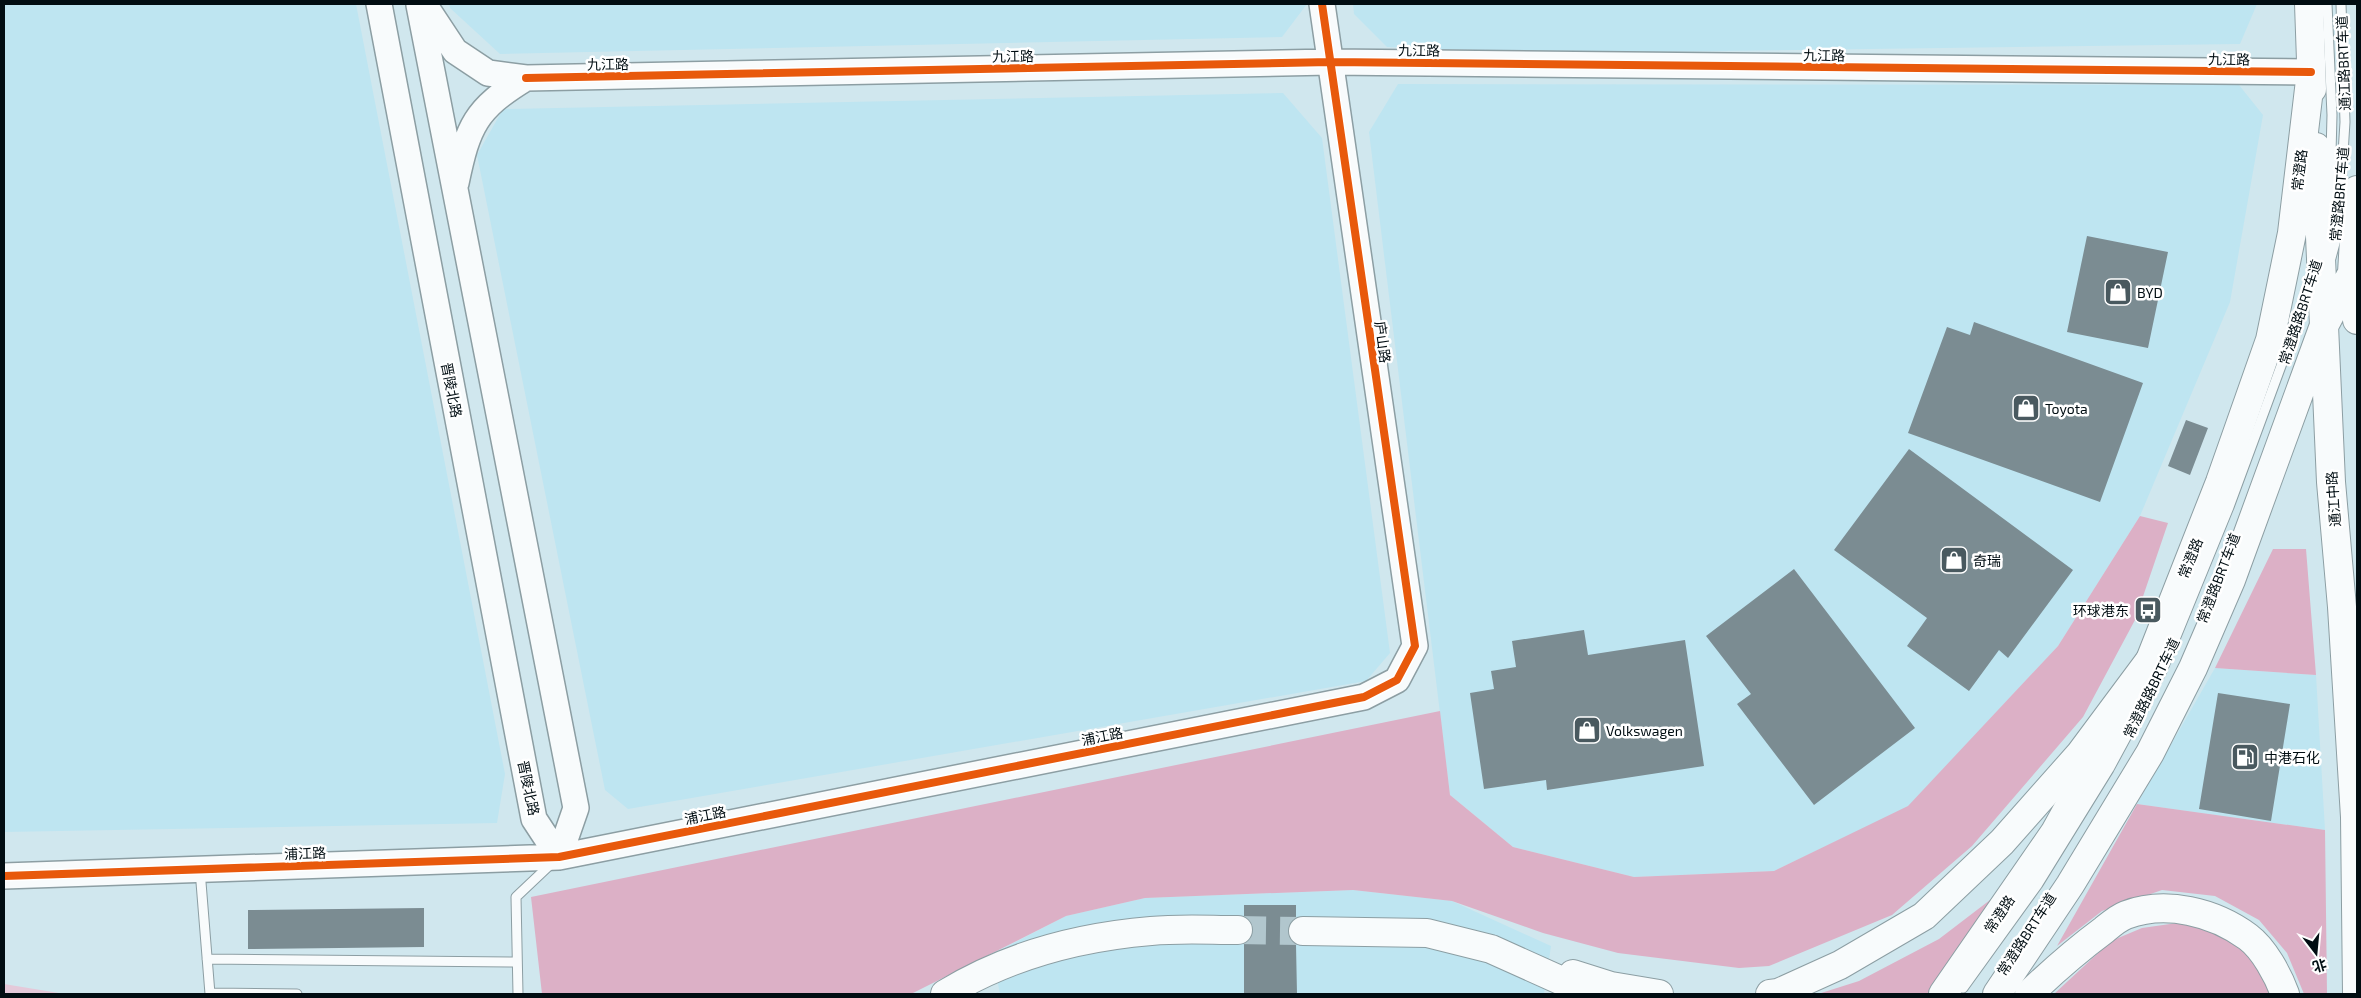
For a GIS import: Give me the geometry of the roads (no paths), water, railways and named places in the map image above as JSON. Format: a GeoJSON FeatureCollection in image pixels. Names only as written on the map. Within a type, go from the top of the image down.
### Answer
{"type":"FeatureCollection","features":[{"type":"Feature","properties":{"kind":"main road","name":"通江中路"},"geometry":{"type":"LineString","coordinates":[[2309,4],[2311,72],[2340,266],[2357,320]]}},
{"type":"Feature","properties":{"kind":"main road","name":"常澄路"},"geometry":{"type":"LineString","coordinates":[[1943,994],[2055,832],[2150,660],[2220,482],[2270,340],[2292,233],[2311,72]]}},
{"type":"Feature","properties":{"kind":"main road","name":"通江中路"},"geometry":{"type":"LineString","coordinates":[[2357,190],[2340,266],[2322,298],[2355,817],[2357,994]]}},
{"type":"Feature","properties":{"kind":"main road"},"geometry":{"type":"LineString","coordinates":[[1997,994],[2070,885],[2150,753],[2193,668],[2232,580],[2323,328],[2340,266]]}},
{"type":"Feature","properties":{"kind":"main road"},"geometry":{"type":"LineString","coordinates":[[1770,994],[1778,993],[1840,965],[1924,916],[2002,842],[2080,754],[2150,660]]}},
{"type":"Feature","properties":{"kind":"main road"},"geometry":{"type":"LineString","coordinates":[[2029,994],[2071,954],[2124,915],[2161,908],[2193,911],[2222,922],[2249,938],[2267,960],[2285,994]]}},
{"type":"Feature","properties":{"kind":"main road"},"geometry":{"type":"LineString","coordinates":[[945,994],[971,978],[1039,951],[1100,936],[1153,930],[1238,930]]}},
{"type":"Feature","properties":{"kind":"main road"},"geometry":{"type":"LineString","coordinates":[[1303,930],[1427,933],[1491,948],[1611,986],[1659,994]]}},
{"type":"Feature","properties":{"kind":"main road"},"geometry":{"type":"LineString","coordinates":[[982,994],[1039,961],[1100,936]]}},
{"type":"Feature","properties":{"kind":"main road"},"geometry":{"type":"LineString","coordinates":[[1491,948],[1591,994]]}},
{"type":"Feature","properties":{"kind":"street","name":"晋陵北路"},"geometry":{"type":"LineString","coordinates":[[379,4],[534,819],[559,857]]}},
{"type":"Feature","properties":{"kind":"street"},"geometry":{"type":"LineString","coordinates":[[418,4],[576,808],[559,857]]}},
{"type":"Feature","properties":{"kind":"street","name":"九江路"},"geometry":{"type":"LineString","coordinates":[[424,4],[455,51],[488,73],[526,78],[1330,62],[2311,72]]}},
{"type":"Feature","properties":{"kind":"street","name":"庐山路"},"geometry":{"type":"LineString","coordinates":[[1322,4],[1415,646],[1397,680]]}},
{"type":"Feature","properties":{"kind":"street"},"geometry":{"type":"LineString","coordinates":[[454,192],[462,154],[476,119],[498,96],[526,78]]}},
{"type":"Feature","properties":{"kind":"street","name":"浦江路"},"geometry":{"type":"LineString","coordinates":[[4,876],[559,857],[1364,697],[1397,680]]}},
{"type":"Feature","properties":{"kind":"lane","name":"常澄路路BRT车道"},"geometry":{"type":"LineString","coordinates":[[1959,994],[2038,884],[2109,769],[2162,671],[2240,480],[2305,303],[2340,266],[2332,180],[2332,115],[2327,4]]}},
{"type":"Feature","properties":{"kind":"lane","name":"通江路BRT车道"},"geometry":{"type":"LineString","coordinates":[[2341,4],[2345,122]]}},
{"type":"Feature","properties":{"kind":"lane","name":"常澄路BRT车道"},"geometry":{"type":"LineString","coordinates":[[2340,266],[2338,232],[2345,122]]}},
{"type":"Feature","properties":{"kind":"lane"},"geometry":{"type":"LineString","coordinates":[[2278,421],[2301,366],[2322,298]]}},
{"type":"Feature","properties":{"kind":"lane"},"geometry":{"type":"LineString","coordinates":[[2173,686],[2190,650]]}},
{"type":"Feature","properties":{"kind":"lane"},"geometry":{"type":"LineString","coordinates":[[518,994],[516,897],[559,857]]}},
{"type":"Feature","properties":{"kind":"lane"},"geometry":{"type":"LineString","coordinates":[[200,870],[210,994],[297,994]]}},
{"type":"Feature","properties":{"kind":"lane","name":"常澄路BRT车道"},"geometry":{"type":"LineString","coordinates":[[1986,994],[2053,892]]}},
{"type":"Feature","properties":{"kind":"lane"},"geometry":{"type":"LineString","coordinates":[[207,959],[517,962]]}},
{"type":"Feature","properties":{"kind":"tunnel"},"geometry":{"type":"LineString","coordinates":[[1238,930],[1303,931]]}},
{"type":"Feature","properties":{"kind":"place","name":"BYD"},"geometry":{"type":"Point","coordinates":[2118,292]}},
{"type":"Feature","properties":{"kind":"place","name":"Toyota"},"geometry":{"type":"Point","coordinates":[2026,408]}},
{"type":"Feature","properties":{"kind":"place","name":"奇瑞"},"geometry":{"type":"Point","coordinates":[1954,560]}},
{"type":"Feature","properties":{"kind":"place","name":"环球港东"},"geometry":{"type":"Point","coordinates":[2148,610]}},
{"type":"Feature","properties":{"kind":"place","name":"Volkswagen"},"geometry":{"type":"Point","coordinates":[1587,730]}},
{"type":"Feature","properties":{"kind":"place","name":"中港石化"},"geometry":{"type":"Point","coordinates":[2245,757]}}]}
